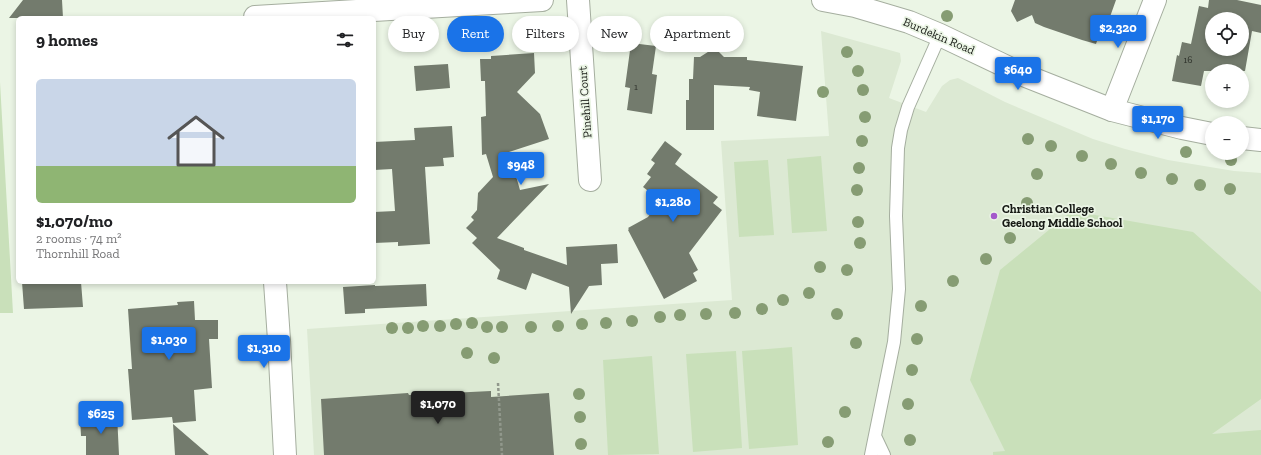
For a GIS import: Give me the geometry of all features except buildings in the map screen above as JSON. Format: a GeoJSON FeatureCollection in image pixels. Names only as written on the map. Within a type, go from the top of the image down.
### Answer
{"type":"FeatureCollection","features":[{"type":"Feature","properties":{"kind":"street"},"geometry":{"type":"LineString","coordinates":[[255,12],[542,0]]}},
{"type":"Feature","properties":{"kind":"street","name":"Pinehill Court"},"geometry":{"type":"LineString","coordinates":[[578,0],[590,180]]}},
{"type":"Feature","properties":{"kind":"street","name":"Burdekin Road"},"geometry":{"type":"LineString","coordinates":[[823,0],[855,6],[909,22],[1026,76],[1112,110],[1205,133]]}},
{"type":"Feature","properties":{"kind":"street"},"geometry":{"type":"LineString","coordinates":[[1112,110],[1155,0]]}},
{"type":"Feature","properties":{"kind":"street"},"geometry":{"type":"LineString","coordinates":[[1249,139],[1261,140]]}},
{"type":"Feature","properties":{"kind":"street"},"geometry":{"type":"LineString","coordinates":[[275,284],[285,455]]}},
{"type":"Feature","properties":{"kind":"lane"},"geometry":{"type":"LineString","coordinates":[[871,455],[894,342],[899,290],[896,216],[898,148],[901,130],[908,107],[940,35]]}},
{"type":"Feature","properties":{"kind":"lane"},"geometry":{"type":"LineString","coordinates":[[875,436],[884,455]]}},
{"type":"Feature","properties":{"kind":"path"},"geometry":{"type":"LineString","coordinates":[[498,383],[502,455]]}},
{"type":"Feature","properties":{"kind":"shaded area","name":"Christian College Geelong Middle School"},"geometry":{"type":"Polygon","coordinates":[[[821,31],[900,53],[901,61],[889,98],[926,112],[942,86],[950,80],[958,78],[1005,102],[1093,139],[1168,160],[1234,171],[1261,173],[1261,455],[314,455],[307,329],[732,300],[721,141],[829,136],[821,31]]]}},
{"type":"Feature","properties":{"kind":"green space"},"geometry":{"type":"Polygon","coordinates":[[[0,82],[13,313],[0,313],[0,82]]]}},
{"type":"Feature","properties":{"kind":"green space"},"geometry":{"type":"Polygon","coordinates":[[[821,156],[827,231],[792,233],[787,159],[821,156]]]}},
{"type":"Feature","properties":{"kind":"green space"},"geometry":{"type":"Polygon","coordinates":[[[768,160],[774,235],[739,237],[734,162],[768,160]]]}},
{"type":"Feature","properties":{"kind":"green space"},"geometry":{"type":"Polygon","coordinates":[[[1072,211],[1193,232],[1261,292],[1261,399],[1212,434],[1261,430],[1261,455],[993,455],[993,452],[1005,451],[970,380],[1000,270],[1072,211]]]}},
{"type":"Feature","properties":{"kind":"green space"},"geometry":{"type":"Polygon","coordinates":[[[792,347],[798,445],[749,449],[742,351],[792,347]]]}},
{"type":"Feature","properties":{"kind":"green space"},"geometry":{"type":"Polygon","coordinates":[[[736,351],[742,448],[693,452],[686,354],[736,351]]]}},
{"type":"Feature","properties":{"kind":"green space"},"geometry":{"type":"Polygon","coordinates":[[[652,356],[659,454],[608,455],[603,360],[652,356]]]}},
{"type":"Feature","properties":{"kind":"place","name":"Christian College Geelong Middle School"},"geometry":{"type":"Point","coordinates":[994,216]}}]}
